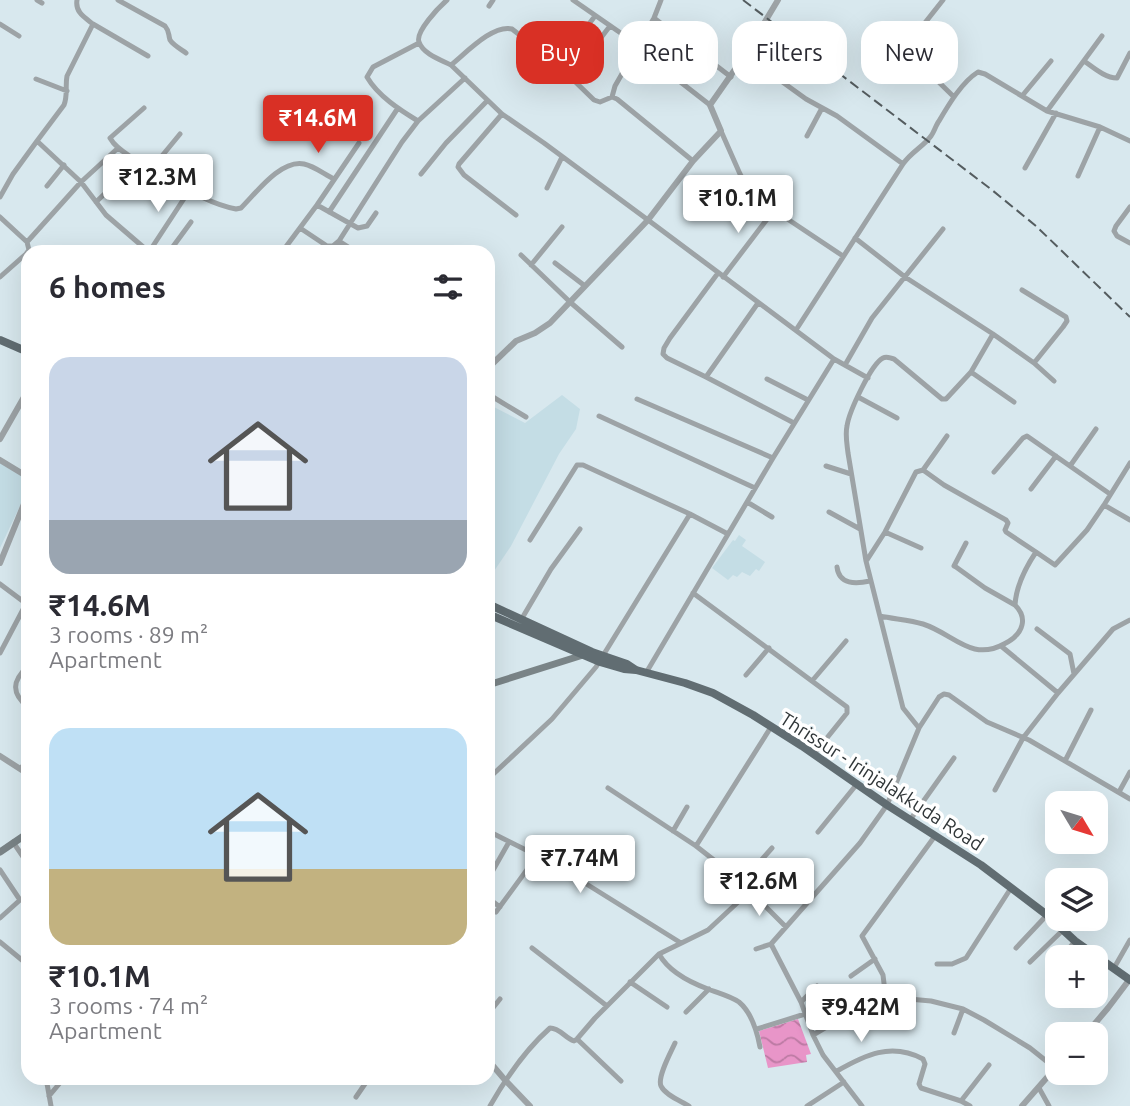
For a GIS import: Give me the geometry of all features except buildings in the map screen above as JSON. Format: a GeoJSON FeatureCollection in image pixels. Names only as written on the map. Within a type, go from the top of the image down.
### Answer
{"type":"FeatureCollection","features":[{"type":"Feature","properties":{"kind":"main road"},"geometry":{"type":"LineString","coordinates":[[0,340],[21,349]]}},
{"type":"Feature","properties":{"kind":"main road"},"geometry":{"type":"LineString","coordinates":[[495,607],[587,653]]}},
{"type":"Feature","properties":{"kind":"main road"},"geometry":{"type":"LineString","coordinates":[[495,617],[587,653]]}},
{"type":"Feature","properties":{"kind":"main road"},"geometry":{"type":"LineString","coordinates":[[495,683],[587,653]]}},
{"type":"Feature","properties":{"kind":"main road","name":"Thrissur - Irinjalakkuda Road"},"geometry":{"type":"LineString","coordinates":[[587,653],[600,662],[685,683],[713,693],[814,754],[887,806],[981,865],[1045,914]]}},
{"type":"Feature","properties":{"kind":"main road"},"geometry":{"type":"LineString","coordinates":[[0,852],[21,837]]}},
{"type":"Feature","properties":{"kind":"main road","name":"Thrissur - Irinjalakkuda Road"},"geometry":{"type":"LineString","coordinates":[[1064,931],[1130,980]]}},
{"type":"Feature","properties":{"kind":"street"},"geometry":{"type":"LineString","coordinates":[[77,0],[80,13],[93,24],[148,56]]}},
{"type":"Feature","properties":{"kind":"street"},"geometry":{"type":"LineString","coordinates":[[118,0],[165,26],[169,30],[170,40],[186,53]]}},
{"type":"Feature","properties":{"kind":"street"},"geometry":{"type":"LineString","coordinates":[[447,0],[437,9],[418,38],[430,55],[451,65],[502,114],[720,275],[835,359],[868,378]]}},
{"type":"Feature","properties":{"kind":"street"},"geometry":{"type":"LineString","coordinates":[[573,0],[618,31]]}},
{"type":"Feature","properties":{"kind":"street"},"geometry":{"type":"LineString","coordinates":[[652,21],[661,0]]}},
{"type":"Feature","properties":{"kind":"street"},"geometry":{"type":"LineString","coordinates":[[765,21],[778,0]]}},
{"type":"Feature","properties":{"kind":"street"},"geometry":{"type":"LineString","coordinates":[[943,0],[907,48],[954,97]]}},
{"type":"Feature","properties":{"kind":"street"},"geometry":{"type":"LineString","coordinates":[[591,21],[595,16]]}},
{"type":"Feature","properties":{"kind":"street"},"geometry":{"type":"LineString","coordinates":[[654,18],[731,76],[710,105]]}},
{"type":"Feature","properties":{"kind":"street"},"geometry":{"type":"LineString","coordinates":[[0,24],[19,36]]}},
{"type":"Feature","properties":{"kind":"street"},"geometry":{"type":"LineString","coordinates":[[0,197],[13,174],[64,105],[67,99],[67,76],[93,24]]}},
{"type":"Feature","properties":{"kind":"street"},"geometry":{"type":"LineString","coordinates":[[604,34],[610,26]]}},
{"type":"Feature","properties":{"kind":"street"},"geometry":{"type":"LineString","coordinates":[[451,65],[482,39],[500,29],[507,27],[516,32]]}},
{"type":"Feature","properties":{"kind":"street"},"geometry":{"type":"LineString","coordinates":[[1047,111],[1102,36]]}},
{"type":"Feature","properties":{"kind":"street"},"geometry":{"type":"LineString","coordinates":[[418,121],[398,108],[367,77],[373,67],[419,43]]}},
{"type":"Feature","properties":{"kind":"street"},"geometry":{"type":"LineString","coordinates":[[1084,61],[1106,76],[1117,78],[1130,54]]}},
{"type":"Feature","properties":{"kind":"street"},"geometry":{"type":"LineString","coordinates":[[1022,96],[1051,61]]}},
{"type":"Feature","properties":{"kind":"street"},"geometry":{"type":"LineString","coordinates":[[796,330],[903,164],[912,152],[932,135],[954,97],[978,72],[1047,111],[1100,127],[1130,141]]}},
{"type":"Feature","properties":{"kind":"street"},"geometry":{"type":"LineString","coordinates":[[334,245],[340,241],[418,121],[465,78]]}},
{"type":"Feature","properties":{"kind":"street"},"geometry":{"type":"LineString","coordinates":[[36,79],[67,91]]}},
{"type":"Feature","properties":{"kind":"street"},"geometry":{"type":"LineString","coordinates":[[612,97],[618,81]]}},
{"type":"Feature","properties":{"kind":"street"},"geometry":{"type":"LineString","coordinates":[[578,84],[594,100],[600,102],[612,97]]}},
{"type":"Feature","properties":{"kind":"street"},"geometry":{"type":"LineString","coordinates":[[683,84],[710,105],[746,185],[774,210],[844,256]]}},
{"type":"Feature","properties":{"kind":"street"},"geometry":{"type":"LineString","coordinates":[[785,84],[903,164]]}},
{"type":"Feature","properties":{"kind":"street"},"geometry":{"type":"LineString","coordinates":[[612,97],[626,105],[693,162]]}},
{"type":"Feature","properties":{"kind":"street"},"geometry":{"type":"LineString","coordinates":[[421,174],[446,143],[487,101]]}},
{"type":"Feature","properties":{"kind":"street"},"geometry":{"type":"LineString","coordinates":[[807,136],[822,107]]}},
{"type":"Feature","properties":{"kind":"street"},"geometry":{"type":"LineString","coordinates":[[144,108],[110,138],[111,142],[138,162],[189,191],[236,209],[241,208],[283,168],[293,163],[311,166],[334,179]]}},
{"type":"Feature","properties":{"kind":"street"},"geometry":{"type":"LineString","coordinates":[[329,212],[398,108]]}},
{"type":"Feature","properties":{"kind":"street"},"geometry":{"type":"LineString","coordinates":[[1025,168],[1056,113]]}},
{"type":"Feature","properties":{"kind":"street"},"geometry":{"type":"LineString","coordinates":[[502,114],[458,167],[464,175],[516,215]]}},
{"type":"Feature","properties":{"kind":"street"},"geometry":{"type":"LineString","coordinates":[[1078,176],[1100,127]]}},
{"type":"Feature","properties":{"kind":"street"},"geometry":{"type":"LineString","coordinates":[[495,361],[516,341],[550,323],[648,220],[721,131]]}},
{"type":"Feature","properties":{"kind":"street"},"geometry":{"type":"LineString","coordinates":[[152,168],[180,134]]}},
{"type":"Feature","properties":{"kind":"street"},"geometry":{"type":"LineString","coordinates":[[37,141],[81,182],[106,215],[141,245]]}},
{"type":"Feature","properties":{"kind":"street"},"geometry":{"type":"LineString","coordinates":[[287,245],[359,143]]}},
{"type":"Feature","properties":{"kind":"street"},"geometry":{"type":"LineString","coordinates":[[27,242],[81,182],[118,148]]}},
{"type":"Feature","properties":{"kind":"street"},"geometry":{"type":"LineString","coordinates":[[547,188],[562,157]]}},
{"type":"Feature","properties":{"kind":"street"},"geometry":{"type":"LineString","coordinates":[[96,202],[138,162]]}},
{"type":"Feature","properties":{"kind":"street"},"geometry":{"type":"LineString","coordinates":[[47,186],[64,165]]}},
{"type":"Feature","properties":{"kind":"street"},"geometry":{"type":"LineString","coordinates":[[154,245],[189,191]]}},
{"type":"Feature","properties":{"kind":"street"},"geometry":{"type":"LineString","coordinates":[[317,205],[358,228],[367,226],[376,213]]}},
{"type":"Feature","properties":{"kind":"street"},"geometry":{"type":"LineString","coordinates":[[1130,207],[1114,231],[1117,236],[1130,243]]}},
{"type":"Feature","properties":{"kind":"street"},"geometry":{"type":"LineString","coordinates":[[774,210],[670,338],[663,354],[794,423]]}},
{"type":"Feature","properties":{"kind":"street"},"geometry":{"type":"LineString","coordinates":[[0,217],[28,245]]}},
{"type":"Feature","properties":{"kind":"street"},"geometry":{"type":"LineString","coordinates":[[174,245],[191,222]]}},
{"type":"Feature","properties":{"kind":"street"},"geometry":{"type":"LineString","coordinates":[[531,265],[562,227]]}},
{"type":"Feature","properties":{"kind":"street"},"geometry":{"type":"LineString","coordinates":[[300,228],[326,245]]}},
{"type":"Feature","properties":{"kind":"street"},"geometry":{"type":"LineString","coordinates":[[845,365],[872,318],[943,229]]}},
{"type":"Feature","properties":{"kind":"street"},"geometry":{"type":"LineString","coordinates":[[855,238],[905,277],[1034,363],[1054,381]]}},
{"type":"Feature","properties":{"kind":"street"},"geometry":{"type":"LineString","coordinates":[[340,241],[346,245]]}},
{"type":"Feature","properties":{"kind":"street"},"geometry":{"type":"LineString","coordinates":[[521,255],[622,347]]}},
{"type":"Feature","properties":{"kind":"street"},"geometry":{"type":"LineString","coordinates":[[0,277],[21,258]]}},
{"type":"Feature","properties":{"kind":"street"},"geometry":{"type":"LineString","coordinates":[[555,263],[585,286]]}},
{"type":"Feature","properties":{"kind":"street"},"geometry":{"type":"LineString","coordinates":[[1022,290],[1064,314],[1067,321],[1034,363]]}},
{"type":"Feature","properties":{"kind":"street"},"geometry":{"type":"LineString","coordinates":[[706,377],[758,303]]}},
{"type":"Feature","properties":{"kind":"street"},"geometry":{"type":"LineString","coordinates":[[919,728],[903,708],[870,581],[845,434],[847,422],[868,378],[881,359],[894,359],[942,399],[946,399],[971,372],[993,334]]}},
{"type":"Feature","properties":{"kind":"street"},"geometry":{"type":"LineString","coordinates":[[646,673],[794,423],[835,359]]}},
{"type":"Feature","properties":{"kind":"street"},"geometry":{"type":"LineString","coordinates":[[971,372],[1014,402]]}},
{"type":"Feature","properties":{"kind":"street"},"geometry":{"type":"LineString","coordinates":[[767,379],[808,400]]}},
{"type":"Feature","properties":{"kind":"street"},"geometry":{"type":"LineString","coordinates":[[858,397],[897,418]]}},
{"type":"Feature","properties":{"kind":"street"},"geometry":{"type":"LineString","coordinates":[[495,398],[526,416]]}},
{"type":"Feature","properties":{"kind":"street"},"geometry":{"type":"LineString","coordinates":[[637,399],[773,458]]}},
{"type":"Feature","properties":{"kind":"street"},"geometry":{"type":"LineString","coordinates":[[0,439],[21,402]]}},
{"type":"Feature","properties":{"kind":"street"},"geometry":{"type":"LineString","coordinates":[[599,416],[755,488]]}},
{"type":"Feature","properties":{"kind":"street"},"geometry":{"type":"LineString","coordinates":[[1070,466],[1097,429]]}},
{"type":"Feature","properties":{"kind":"street"},"geometry":{"type":"LineString","coordinates":[[866,561],[885,532],[916,472],[923,470],[947,436]]}},
{"type":"Feature","properties":{"kind":"street"},"geometry":{"type":"LineString","coordinates":[[994,472],[1027,436],[1110,494]]}},
{"type":"Feature","properties":{"kind":"street"},"geometry":{"type":"LineString","coordinates":[[1031,489],[1056,456]]}},
{"type":"Feature","properties":{"kind":"street"},"geometry":{"type":"LineString","coordinates":[[0,460],[21,473]]}},
{"type":"Feature","properties":{"kind":"street"},"geometry":{"type":"LineString","coordinates":[[923,470],[1006,520],[1006,533],[1055,565],[1087,530],[1130,463]]}},
{"type":"Feature","properties":{"kind":"street"},"geometry":{"type":"LineString","coordinates":[[530,540],[577,465],[583,465],[728,534]]}},
{"type":"Feature","properties":{"kind":"street"},"geometry":{"type":"LineString","coordinates":[[826,466],[851,474]]}},
{"type":"Feature","properties":{"kind":"street"},"geometry":{"type":"LineString","coordinates":[[747,502],[772,517]]}},
{"type":"Feature","properties":{"kind":"street"},"geometry":{"type":"LineString","coordinates":[[1104,505],[1130,520]]}},
{"type":"Feature","properties":{"kind":"street"},"geometry":{"type":"LineString","coordinates":[[0,563],[21,511]]}},
{"type":"Feature","properties":{"kind":"street"},"geometry":{"type":"LineString","coordinates":[[829,512],[860,529]]}},
{"type":"Feature","properties":{"kind":"street"},"geometry":{"type":"LineString","coordinates":[[495,772],[552,719],[600,662],[690,514]]}},
{"type":"Feature","properties":{"kind":"street"},"geometry":{"type":"LineString","coordinates":[[521,620],[551,569],[580,529]]}},
{"type":"Feature","properties":{"kind":"street"},"geometry":{"type":"LineString","coordinates":[[885,532],[921,548]]}},
{"type":"Feature","properties":{"kind":"street"},"geometry":{"type":"LineString","coordinates":[[880,615],[922,623],[974,650],[988,651],[1013,639],[1022,628],[1020,609],[954,566],[966,543]]}},
{"type":"Feature","properties":{"kind":"street"},"geometry":{"type":"LineString","coordinates":[[1015,605],[1021,582],[1037,552]]}},
{"type":"Feature","properties":{"kind":"street"},"geometry":{"type":"LineString","coordinates":[[837,567],[838,575],[844,580],[855,584],[870,581]]}},
{"type":"Feature","properties":{"kind":"street"},"geometry":{"type":"LineString","coordinates":[[0,584],[21,599]]}},
{"type":"Feature","properties":{"kind":"street"},"geometry":{"type":"LineString","coordinates":[[693,593],[847,707],[847,712],[814,754]]}},
{"type":"Feature","properties":{"kind":"street"},"geometry":{"type":"LineString","coordinates":[[0,653],[21,614]]}},
{"type":"Feature","properties":{"kind":"street"},"geometry":{"type":"LineString","coordinates":[[995,790],[1023,738],[1058,693],[1113,629],[1130,620]]}},
{"type":"Feature","properties":{"kind":"street"},"geometry":{"type":"LineString","coordinates":[[1037,629],[1070,654],[1074,674]]}},
{"type":"Feature","properties":{"kind":"street"},"geometry":{"type":"LineString","coordinates":[[812,681],[846,641]]}},
{"type":"Feature","properties":{"kind":"street"},"geometry":{"type":"LineString","coordinates":[[1001,646],[1058,693]]}},
{"type":"Feature","properties":{"kind":"street"},"geometry":{"type":"LineString","coordinates":[[746,675],[769,648]]}},
{"type":"Feature","properties":{"kind":"street"},"geometry":{"type":"LineString","coordinates":[[21,674],[16,687],[21,700]]}},
{"type":"Feature","properties":{"kind":"street"},"geometry":{"type":"LineString","coordinates":[[756,949],[771,944],[860,844],[887,806],[919,728],[939,697],[944,694],[987,722],[1023,738],[1130,799]]}},
{"type":"Feature","properties":{"kind":"street"},"geometry":{"type":"LineString","coordinates":[[1065,761],[1091,710]]}},
{"type":"Feature","properties":{"kind":"street"},"geometry":{"type":"LineString","coordinates":[[696,846],[771,727]]}},
{"type":"Feature","properties":{"kind":"street"},"geometry":{"type":"LineString","coordinates":[[0,756],[21,768]]}},
{"type":"Feature","properties":{"kind":"street"},"geometry":{"type":"LineString","coordinates":[[910,820],[954,758]]}},
{"type":"Feature","properties":{"kind":"street"},"geometry":{"type":"LineString","coordinates":[[1119,792],[1130,772]]}},
{"type":"Feature","properties":{"kind":"street"},"geometry":{"type":"LineString","coordinates":[[818,832],[856,784]]}},
{"type":"Feature","properties":{"kind":"street"},"geometry":{"type":"LineString","coordinates":[[608,788],[696,846],[750,891],[786,927]]}},
{"type":"Feature","properties":{"kind":"street"},"geometry":{"type":"LineString","coordinates":[[673,831],[687,807]]}},
{"type":"Feature","properties":{"kind":"street"},"geometry":{"type":"LineString","coordinates":[[495,835],[556,865],[681,943]]}},
{"type":"Feature","properties":{"kind":"street"},"geometry":{"type":"LineString","coordinates":[[886,1000],[883,975],[862,936],[934,836]]}},
{"type":"Feature","properties":{"kind":"street"},"geometry":{"type":"LineString","coordinates":[[13,842],[21,854]]}},
{"type":"Feature","properties":{"kind":"street"},"geometry":{"type":"LineString","coordinates":[[495,867],[509,842]]}},
{"type":"Feature","properties":{"kind":"street"},"geometry":{"type":"LineString","coordinates":[[741,883],[772,848]]}},
{"type":"Feature","properties":{"kind":"street"},"geometry":{"type":"LineString","coordinates":[[495,906],[498,909],[537,856]]}},
{"type":"Feature","properties":{"kind":"street"},"geometry":{"type":"LineString","coordinates":[[0,870],[20,900],[0,918]]}},
{"type":"Feature","properties":{"kind":"street"},"geometry":{"type":"LineString","coordinates":[[937,964],[952,964],[966,958],[1011,888]]}},
{"type":"Feature","properties":{"kind":"street"},"geometry":{"type":"LineString","coordinates":[[490,1106],[505,1080],[550,1028],[556,1029],[570,1040],[577,1039],[659,954],[708,930],[750,891]]}},
{"type":"Feature","properties":{"kind":"street"},"geometry":{"type":"LineString","coordinates":[[1016,948],[1045,917]]}},
{"type":"Feature","properties":{"kind":"street"},"geometry":{"type":"LineString","coordinates":[[1030,962],[1062,931]]}},
{"type":"Feature","properties":{"kind":"street"},"geometry":{"type":"LineString","coordinates":[[1114,968],[1130,940]]}},
{"type":"Feature","properties":{"kind":"street"},"geometry":{"type":"LineString","coordinates":[[1072,945],[1075,941]]}},
{"type":"Feature","properties":{"kind":"street"},"geometry":{"type":"LineString","coordinates":[[0,942],[21,960]]}},
{"type":"Feature","properties":{"kind":"street"},"geometry":{"type":"LineString","coordinates":[[771,944],[801,1002],[823,1055],[862,1106]]}},
{"type":"Feature","properties":{"kind":"street"},"geometry":{"type":"LineString","coordinates":[[532,948],[607,1006]]}},
{"type":"Feature","properties":{"kind":"street"},"geometry":{"type":"LineString","coordinates":[[659,954],[670,969],[739,1003],[757,1029],[760,1047]]}},
{"type":"Feature","properties":{"kind":"street"},"geometry":{"type":"LineString","coordinates":[[851,976],[875,959]]}},
{"type":"Feature","properties":{"kind":"street"},"geometry":{"type":"LineString","coordinates":[[1096,1022],[1130,980]]}},
{"type":"Feature","properties":{"kind":"street"},"geometry":{"type":"LineString","coordinates":[[630,982],[667,1007]]}},
{"type":"Feature","properties":{"kind":"street"},"geometry":{"type":"LineString","coordinates":[[801,1002],[817,986]]}},
{"type":"Feature","properties":{"kind":"street"},"geometry":{"type":"LineString","coordinates":[[686,1012],[709,989]]}},
{"type":"Feature","properties":{"kind":"street"},"geometry":{"type":"LineString","coordinates":[[813,1035],[852,1012],[886,1000],[898,998],[930,1001],[963,1009],[1045,1059]]}},
{"type":"Feature","properties":{"kind":"street"},"geometry":{"type":"LineString","coordinates":[[495,1005],[500,999]]}},
{"type":"Feature","properties":{"kind":"street"},"geometry":{"type":"LineString","coordinates":[[954,1033],[963,1009]]}},
{"type":"Feature","properties":{"kind":"street"},"geometry":{"type":"LineString","coordinates":[[757,1029],[806,1014]]}},
{"type":"Feature","properties":{"kind":"street"},"geometry":{"type":"LineString","coordinates":[[577,1039],[621,1081]]}},
{"type":"Feature","properties":{"kind":"street"},"geometry":{"type":"LineString","coordinates":[[675,1043],[660,1083],[662,1088],[690,1106]]}},
{"type":"Feature","properties":{"kind":"street"},"geometry":{"type":"LineString","coordinates":[[836,1071],[860,1058],[895,1051],[923,1059],[925,1065],[919,1084],[921,1088],[970,1106]]}},
{"type":"Feature","properties":{"kind":"street"},"geometry":{"type":"LineString","coordinates":[[961,1101],[989,1065]]}},
{"type":"Feature","properties":{"kind":"street"},"geometry":{"type":"LineString","coordinates":[[495,1068],[530,1106]]}},
{"type":"Feature","properties":{"kind":"street"},"geometry":{"type":"LineString","coordinates":[[1022,1106],[1045,1081]]}},
{"type":"Feature","properties":{"kind":"street"},"geometry":{"type":"LineString","coordinates":[[807,1106],[844,1082]]}},
{"type":"Feature","properties":{"kind":"street"},"geometry":{"type":"LineString","coordinates":[[47,1085],[51,1106]]}},
{"type":"Feature","properties":{"kind":"street"},"geometry":{"type":"LineString","coordinates":[[49,1096],[58,1085]]}},
{"type":"Feature","properties":{"kind":"street"},"geometry":{"type":"LineString","coordinates":[[356,1097],[364,1085]]}},
{"type":"Feature","properties":{"kind":"street"},"geometry":{"type":"LineString","coordinates":[[1039,1088],[1049,1106]]}},
{"type":"Feature","properties":{"kind":"shaded area"},"geometry":{"type":"Polygon","coordinates":[[[562,395],[580,409],[576,429],[559,454],[511,546],[495,570],[495,408],[525,423],[562,395]]]}},
{"type":"Feature","properties":{"kind":"shaded area"},"geometry":{"type":"Polygon","coordinates":[[[0,461],[21,475],[21,504],[0,548],[0,461]]]}},
{"type":"Feature","properties":{"kind":"shaded area"},"geometry":{"type":"Polygon","coordinates":[[[739,535],[746,540],[742,546],[765,562],[759,571],[756,569],[750,576],[742,572],[728,580],[712,568],[739,535]]]}},
{"type":"Feature","properties":{"kind":"water"},"geometry":{"type":"Polygon","coordinates":[[[309,115],[326,121],[323,135],[316,142],[300,136],[302,118],[309,115]]]}},
{"type":"Feature","properties":{"kind":"water"},"geometry":{"type":"Polygon","coordinates":[[[798,1019],[811,1054],[806,1055],[807,1062],[768,1068],[759,1031],[798,1019]]]}},
{"type":"Feature","properties":{"kind":"railway"},"geometry":{"type":"LineString","coordinates":[[743,0],[1036,226],[1130,317]]}}]}
